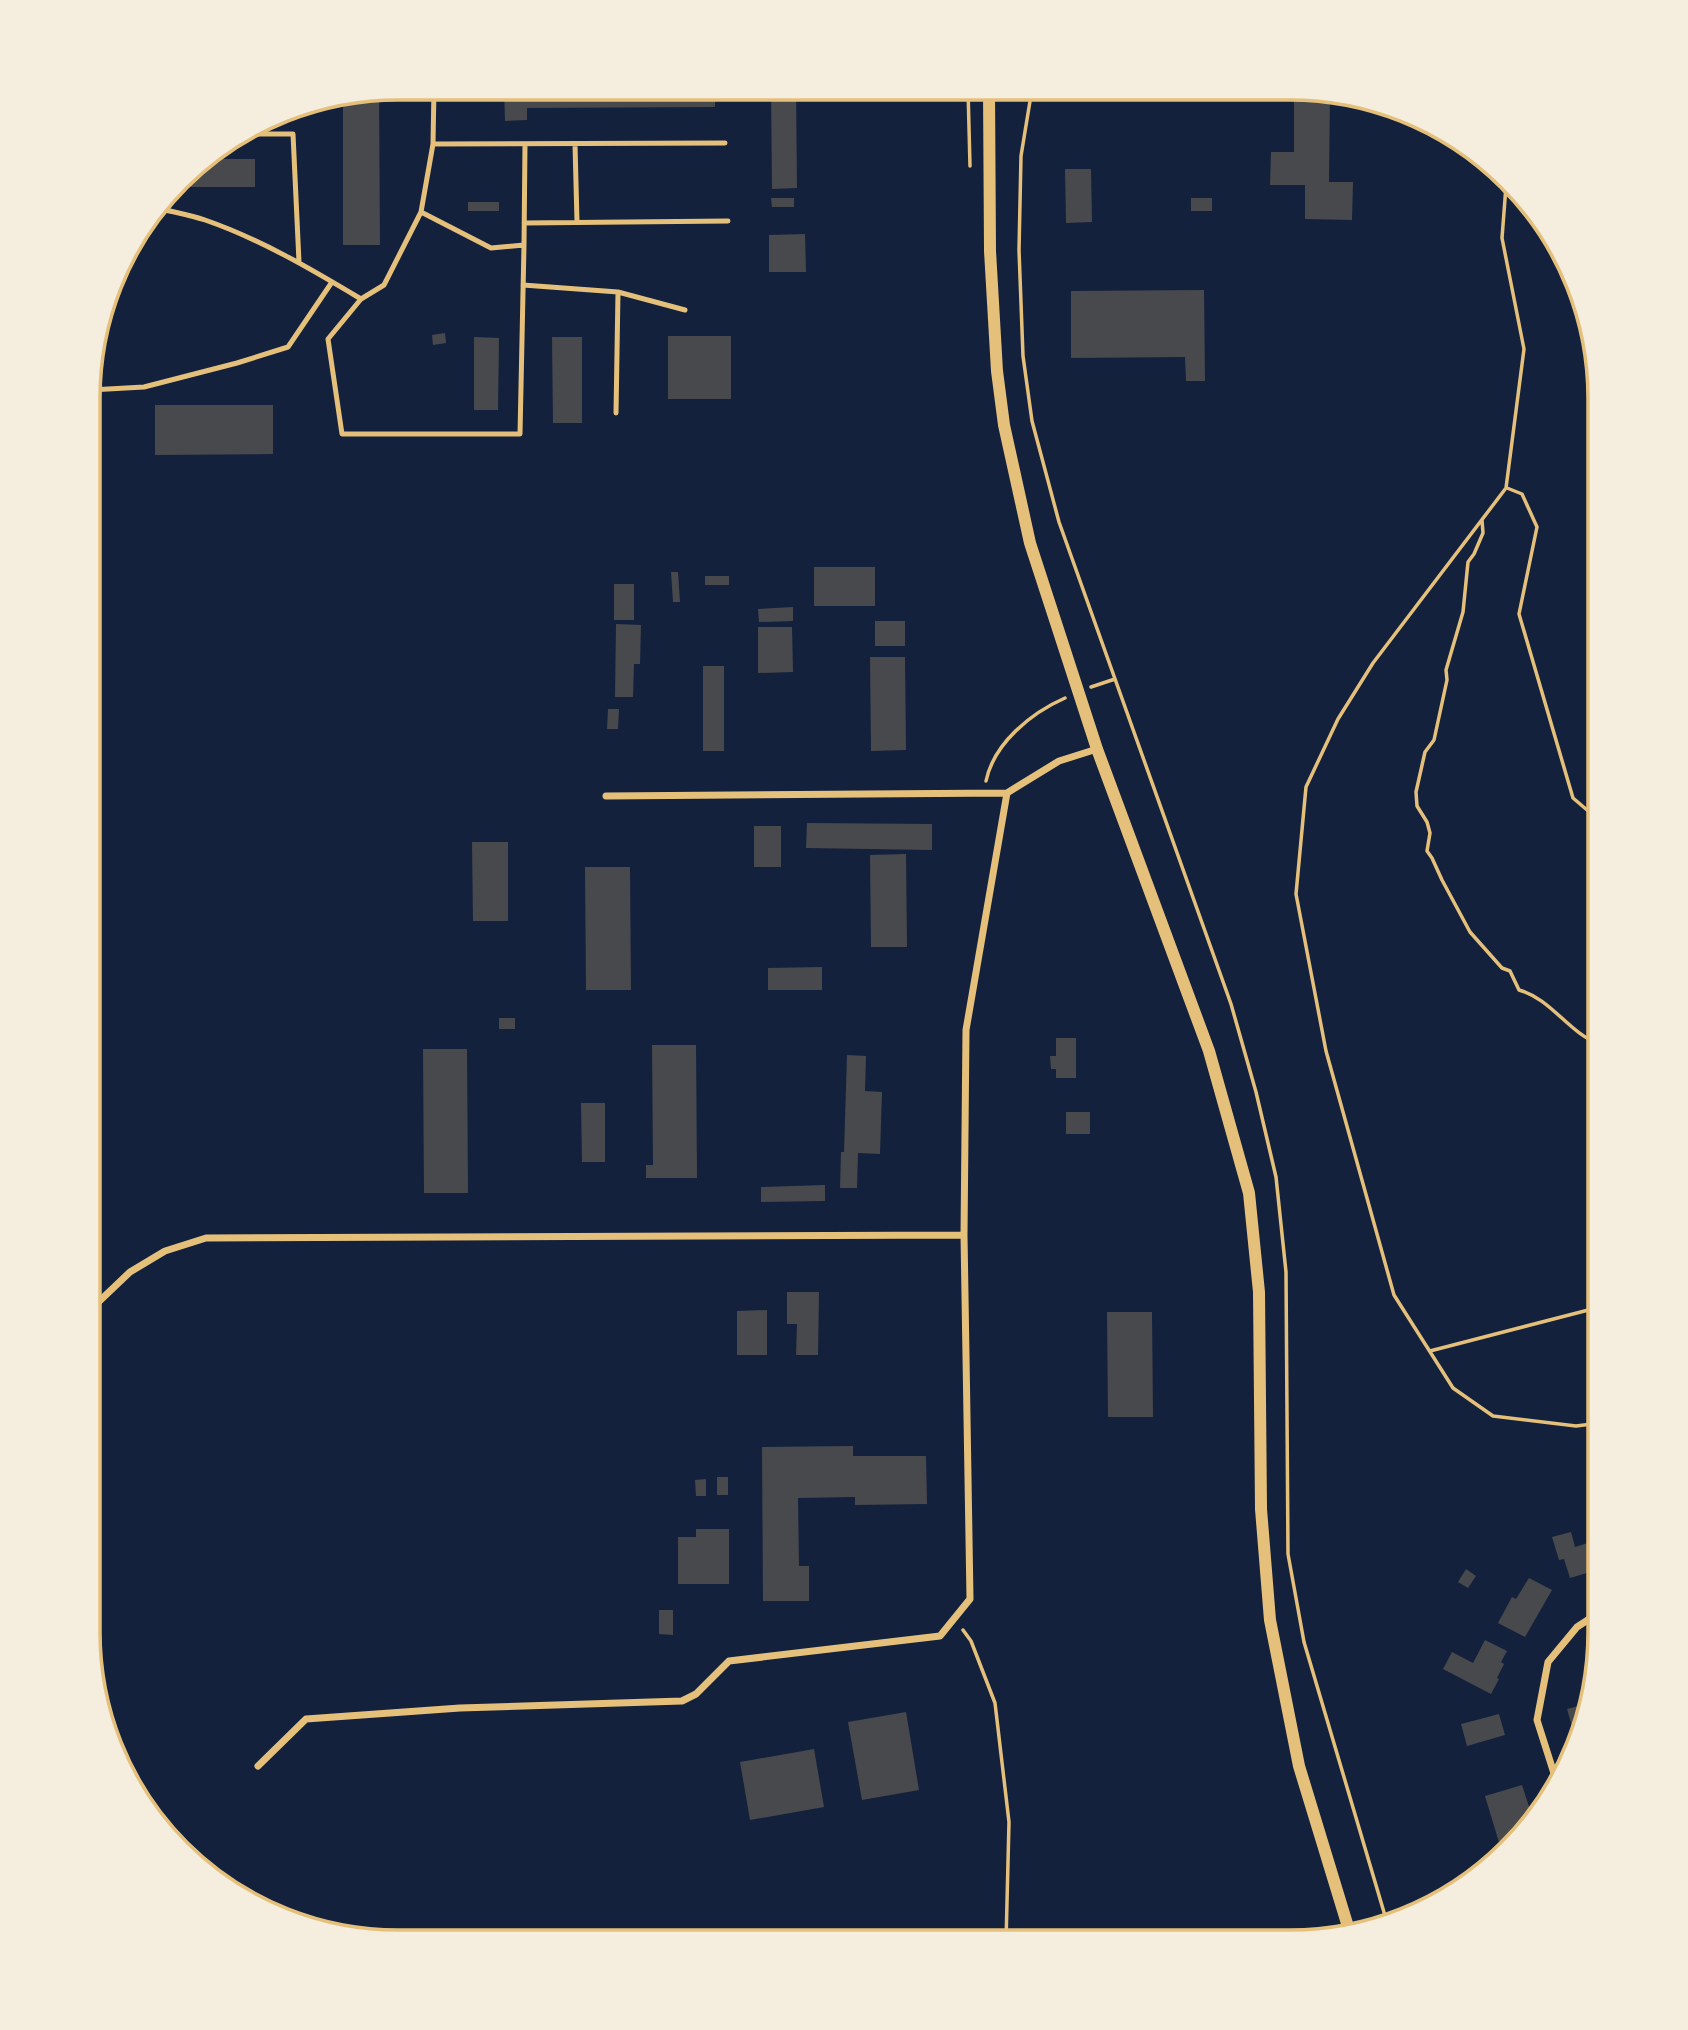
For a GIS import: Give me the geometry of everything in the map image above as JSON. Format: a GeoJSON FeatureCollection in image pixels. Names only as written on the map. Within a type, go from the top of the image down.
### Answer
{"type":"FeatureCollection","features":[{"type":"Feature","properties":{"kind":"street"},"geometry":{"type":"LineString","coordinates":[[989,100],[990,251],[1003,425],[1030,543],[1097,749],[1209,1051],[1249,1193],[1259,1292],[1261,1509],[1270,1620],[1299,1766],[1348,1925]]}},
{"type":"Feature","properties":{"kind":"street"},"geometry":{"type":"LineString","coordinates":[[606,796],[1007,793],[1059,761],[1097,749]]}},
{"type":"Feature","properties":{"kind":"street"},"geometry":{"type":"LineString","coordinates":[[258,1766],[306,1719],[460,1708],[682,1701],[696,1694],[729,1661],[940,1636],[970,1600],[964,1236],[966,1030],[1007,793]]}},
{"type":"Feature","properties":{"kind":"street"},"geometry":{"type":"LineString","coordinates":[[100,1301],[130,1272],[165,1251],[206,1238],[964,1236]]}},
{"type":"Feature","properties":{"kind":"street"},"geometry":{"type":"LineString","coordinates":[[1553,1772],[1536,1720],[1548,1662],[1577,1627],[1588,1620]]}},
{"type":"Feature","properties":{"kind":"lane"},"geometry":{"type":"LineString","coordinates":[[434,100],[433,144],[421,212],[384,285],[361,299],[328,338],[342,434],[520,434],[525,144]]}},
{"type":"Feature","properties":{"kind":"lane"},"geometry":{"type":"LineString","coordinates":[[259,134],[293,134],[299,262]]}},
{"type":"Feature","properties":{"kind":"lane"},"geometry":{"type":"LineString","coordinates":[[433,144],[725,143]]}},
{"type":"Feature","properties":{"kind":"lane"},"geometry":{"type":"LineString","coordinates":[[575,144],[577,222]]}},
{"type":"Feature","properties":{"kind":"lane"},"geometry":{"type":"LineString","coordinates":[[166,210],[204,220],[299,262],[361,299]]}},
{"type":"Feature","properties":{"kind":"lane"},"geometry":{"type":"LineString","coordinates":[[421,212],[491,248],[524,245]]}},
{"type":"Feature","properties":{"kind":"lane"},"geometry":{"type":"LineString","coordinates":[[524,223],[728,221]]}},
{"type":"Feature","properties":{"kind":"lane"},"geometry":{"type":"LineString","coordinates":[[100,389],[144,387],[288,347],[332,282]]}},
{"type":"Feature","properties":{"kind":"lane"},"geometry":{"type":"LineString","coordinates":[[523,285],[618,292],[685,310]]}},
{"type":"Feature","properties":{"kind":"lane"},"geometry":{"type":"LineString","coordinates":[[617,413],[618,292]]}},
{"type":"Feature","properties":{"kind":"path"},"geometry":{"type":"LineString","coordinates":[[968,100],[970,166]]}},
{"type":"Feature","properties":{"kind":"path"},"geometry":{"type":"LineString","coordinates":[[1506,192],[1502,238],[1524,349],[1506,488],[1373,663],[1338,719],[1306,787],[1296,894],[1326,1051],[1394,1295],[1453,1388],[1493,1416],[1576,1426],[1588,1424]]}},
{"type":"Feature","properties":{"kind":"path"},"geometry":{"type":"LineString","coordinates":[[1506,488],[1522,494],[1537,527],[1518,614],[1573,798],[1588,811]]}},
{"type":"Feature","properties":{"kind":"path"},"geometry":{"type":"LineString","coordinates":[[1482,520],[1483,533],[1468,562],[1463,612],[1446,670],[1447,680],[1434,740],[1426,752],[1416,792],[1417,806],[1430,833],[1427,851],[1470,932],[1502,968],[1510,971],[1519,990],[1531,993],[1559,1013],[1582,1037],[1588,1039]]}},
{"type":"Feature","properties":{"kind":"path"},"geometry":{"type":"LineString","coordinates":[[985,794],[987,778],[1002,747],[1036,713],[1078,692],[1115,679]]}},
{"type":"Feature","properties":{"kind":"path"},"geometry":{"type":"LineString","coordinates":[[1430,1351],[1588,1310]]}},
{"type":"Feature","properties":{"kind":"path"},"geometry":{"type":"LineString","coordinates":[[954,1619],[971,1642],[995,1703],[1009,1822],[1006,1930]]}},
{"type":"Feature","properties":{"kind":"building"},"geometry":{"type":"Polygon","coordinates":[[[379,100],[380,245],[343,245],[343,104],[379,100]]]}},
{"type":"Feature","properties":{"kind":"building"},"geometry":{"type":"Polygon","coordinates":[[[504,100],[715,100],[715,107],[527,108],[527,120],[505,121],[504,100]]]}},
{"type":"Feature","properties":{"kind":"building"},"geometry":{"type":"Polygon","coordinates":[[[771,100],[796,100],[797,188],[772,189],[771,100]]]}},
{"type":"Feature","properties":{"kind":"building"},"geometry":{"type":"Polygon","coordinates":[[[1294,100],[1330,102],[1329,182],[1353,182],[1352,220],[1305,219],[1305,185],[1270,185],[1271,152],[1294,152],[1294,100]]]}},
{"type":"Feature","properties":{"kind":"building"},"geometry":{"type":"Polygon","coordinates":[[[219,159],[255,159],[255,187],[187,187],[219,159]]]}},
{"type":"Feature","properties":{"kind":"building"},"geometry":{"type":"Polygon","coordinates":[[[1065,169],[1091,169],[1092,222],[1066,223],[1065,169]]]}},
{"type":"Feature","properties":{"kind":"building"},"geometry":{"type":"Polygon","coordinates":[[[771,198],[794,198],[794,207],[772,207],[771,198]]]}},
{"type":"Feature","properties":{"kind":"building"},"geometry":{"type":"Polygon","coordinates":[[[1191,198],[1212,198],[1212,211],[1191,211],[1191,198]]]}},
{"type":"Feature","properties":{"kind":"building"},"geometry":{"type":"Polygon","coordinates":[[[468,202],[499,202],[499,211],[468,211],[468,202]]]}},
{"type":"Feature","properties":{"kind":"building"},"geometry":{"type":"Polygon","coordinates":[[[805,234],[806,272],[769,272],[769,235],[805,234]]]}},
{"type":"Feature","properties":{"kind":"building"},"geometry":{"type":"Polygon","coordinates":[[[1204,290],[1205,381],[1186,381],[1185,357],[1071,358],[1071,291],[1204,290]]]}},
{"type":"Feature","properties":{"kind":"building"},"geometry":{"type":"Polygon","coordinates":[[[445,333],[446,343],[433,345],[432,335],[445,333]]]}},
{"type":"Feature","properties":{"kind":"building"},"geometry":{"type":"Polygon","coordinates":[[[668,336],[731,336],[731,399],[668,399],[668,336]]]}},
{"type":"Feature","properties":{"kind":"building"},"geometry":{"type":"Polygon","coordinates":[[[474,337],[499,338],[498,410],[474,410],[474,337]]]}},
{"type":"Feature","properties":{"kind":"building"},"geometry":{"type":"Polygon","coordinates":[[[552,337],[582,337],[582,423],[553,423],[552,337]]]}},
{"type":"Feature","properties":{"kind":"building"},"geometry":{"type":"Polygon","coordinates":[[[155,405],[273,405],[273,454],[155,455],[155,405]]]}},
{"type":"Feature","properties":{"kind":"building"},"geometry":{"type":"Polygon","coordinates":[[[814,567],[875,567],[875,606],[814,606],[814,567]]]}},
{"type":"Feature","properties":{"kind":"building"},"geometry":{"type":"Polygon","coordinates":[[[671,572],[678,572],[680,602],[673,602],[671,572]]]}},
{"type":"Feature","properties":{"kind":"building"},"geometry":{"type":"Polygon","coordinates":[[[705,576],[729,576],[729,585],[705,585],[705,576]]]}},
{"type":"Feature","properties":{"kind":"building"},"geometry":{"type":"Polygon","coordinates":[[[614,584],[634,584],[634,620],[614,620],[614,584]]]}},
{"type":"Feature","properties":{"kind":"building"},"geometry":{"type":"Polygon","coordinates":[[[793,607],[793,621],[759,622],[758,609],[793,607]]]}},
{"type":"Feature","properties":{"kind":"building"},"geometry":{"type":"Polygon","coordinates":[[[875,621],[905,621],[905,646],[875,646],[875,621]]]}},
{"type":"Feature","properties":{"kind":"building"},"geometry":{"type":"Polygon","coordinates":[[[616,624],[641,625],[640,664],[634,664],[633,697],[615,697],[616,624]]]}},
{"type":"Feature","properties":{"kind":"building"},"geometry":{"type":"Polygon","coordinates":[[[758,627],[792,627],[793,672],[758,673],[758,627]]]}},
{"type":"Feature","properties":{"kind":"building"},"geometry":{"type":"Polygon","coordinates":[[[870,657],[905,657],[906,750],[871,751],[870,657]]]}},
{"type":"Feature","properties":{"kind":"building"},"geometry":{"type":"Polygon","coordinates":[[[703,666],[724,666],[724,751],[703,751],[703,666]]]}},
{"type":"Feature","properties":{"kind":"building"},"geometry":{"type":"Polygon","coordinates":[[[608,709],[619,709],[618,729],[607,729],[608,709]]]}},
{"type":"Feature","properties":{"kind":"building"},"geometry":{"type":"Polygon","coordinates":[[[807,823],[932,824],[932,850],[806,848],[807,823]]]}},
{"type":"Feature","properties":{"kind":"building"},"geometry":{"type":"Polygon","coordinates":[[[754,826],[781,826],[781,867],[754,867],[754,826]]]}},
{"type":"Feature","properties":{"kind":"building"},"geometry":{"type":"Polygon","coordinates":[[[472,842],[508,842],[508,921],[473,921],[472,842]]]}},
{"type":"Feature","properties":{"kind":"building"},"geometry":{"type":"Polygon","coordinates":[[[906,854],[907,947],[871,947],[870,855],[906,854]]]}},
{"type":"Feature","properties":{"kind":"building"},"geometry":{"type":"Polygon","coordinates":[[[585,867],[630,867],[631,990],[586,990],[585,867]]]}},
{"type":"Feature","properties":{"kind":"building"},"geometry":{"type":"Polygon","coordinates":[[[822,967],[822,990],[768,990],[768,968],[822,967]]]}},
{"type":"Feature","properties":{"kind":"building"},"geometry":{"type":"Polygon","coordinates":[[[499,1018],[515,1018],[515,1029],[499,1029],[499,1018]]]}},
{"type":"Feature","properties":{"kind":"building"},"geometry":{"type":"Polygon","coordinates":[[[1056,1038],[1076,1038],[1076,1078],[1056,1078],[1056,1069],[1051,1069],[1050,1056],[1056,1056],[1056,1038]]]}},
{"type":"Feature","properties":{"kind":"building"},"geometry":{"type":"Polygon","coordinates":[[[652,1045],[696,1045],[697,1178],[646,1178],[646,1165],[653,1165],[652,1045]]]}},
{"type":"Feature","properties":{"kind":"building"},"geometry":{"type":"Polygon","coordinates":[[[423,1049],[467,1049],[468,1193],[424,1193],[423,1049]]]}},
{"type":"Feature","properties":{"kind":"building"},"geometry":{"type":"Polygon","coordinates":[[[847,1055],[866,1056],[865,1091],[882,1092],[880,1154],[858,1153],[857,1188],[840,1188],[841,1152],[844,1152],[847,1055]]]}},
{"type":"Feature","properties":{"kind":"building"},"geometry":{"type":"Polygon","coordinates":[[[581,1103],[605,1103],[605,1162],[582,1162],[581,1103]]]}},
{"type":"Feature","properties":{"kind":"building"},"geometry":{"type":"Polygon","coordinates":[[[1066,1112],[1090,1112],[1090,1134],[1066,1134],[1066,1112]]]}},
{"type":"Feature","properties":{"kind":"building"},"geometry":{"type":"Polygon","coordinates":[[[825,1185],[825,1201],[761,1202],[761,1187],[825,1185]]]}},
{"type":"Feature","properties":{"kind":"building"},"geometry":{"type":"Polygon","coordinates":[[[787,1292],[819,1292],[818,1355],[796,1355],[797,1324],[787,1324],[787,1292]]]}},
{"type":"Feature","properties":{"kind":"building"},"geometry":{"type":"Polygon","coordinates":[[[767,1310],[767,1355],[737,1355],[737,1311],[767,1310]]]}},
{"type":"Feature","properties":{"kind":"building"},"geometry":{"type":"Polygon","coordinates":[[[1107,1312],[1152,1312],[1153,1417],[1108,1417],[1107,1312]]]}},
{"type":"Feature","properties":{"kind":"building"},"geometry":{"type":"Polygon","coordinates":[[[853,1446],[853,1456],[926,1456],[927,1504],[855,1505],[855,1497],[798,1498],[799,1566],[809,1566],[809,1601],[763,1601],[762,1447],[853,1446]]]}},
{"type":"Feature","properties":{"kind":"building"},"geometry":{"type":"Polygon","coordinates":[[[717,1477],[728,1477],[728,1495],[717,1495],[717,1477]]]}},
{"type":"Feature","properties":{"kind":"building"},"geometry":{"type":"Polygon","coordinates":[[[706,1479],[706,1496],[696,1496],[695,1480],[706,1479]]]}},
{"type":"Feature","properties":{"kind":"building"},"geometry":{"type":"Polygon","coordinates":[[[696,1529],[729,1529],[729,1584],[678,1584],[678,1537],[696,1537],[696,1529]]]}},
{"type":"Feature","properties":{"kind":"building"},"geometry":{"type":"Polygon","coordinates":[[[1571,1532],[1575,1547],[1588,1543],[1588,1573],[1570,1578],[1564,1559],[1559,1560],[1552,1537],[1571,1532]]]}},
{"type":"Feature","properties":{"kind":"building"},"geometry":{"type":"Polygon","coordinates":[[[1466,1569],[1476,1576],[1468,1588],[1458,1582],[1466,1569]]]}},
{"type":"Feature","properties":{"kind":"building"},"geometry":{"type":"Polygon","coordinates":[[[1529,1578],[1552,1590],[1525,1637],[1498,1623],[1512,1597],[1516,1599],[1529,1578]]]}},
{"type":"Feature","properties":{"kind":"building"},"geometry":{"type":"Polygon","coordinates":[[[659,1610],[673,1610],[673,1635],[659,1634],[659,1610]]]}},
{"type":"Feature","properties":{"kind":"building"},"geometry":{"type":"Polygon","coordinates":[[[1485,1640],[1507,1651],[1501,1662],[1504,1664],[1497,1678],[1499,1679],[1491,1694],[1443,1669],[1452,1652],[1473,1663],[1485,1640]]]}},
{"type":"Feature","properties":{"kind":"building"},"geometry":{"type":"Polygon","coordinates":[[[1579,1706],[1572,1727],[1567,1709],[1579,1706]]]}},
{"type":"Feature","properties":{"kind":"building"},"geometry":{"type":"Polygon","coordinates":[[[906,1712],[919,1790],[862,1800],[848,1722],[906,1712]]]}},
{"type":"Feature","properties":{"kind":"building"},"geometry":{"type":"Polygon","coordinates":[[[1499,1714],[1505,1735],[1467,1746],[1461,1724],[1499,1714]]]}},
{"type":"Feature","properties":{"kind":"building"},"geometry":{"type":"Polygon","coordinates":[[[814,1749],[824,1807],[750,1820],[740,1762],[814,1749]]]}},
{"type":"Feature","properties":{"kind":"building"},"geometry":{"type":"Polygon","coordinates":[[[1522,1785],[1530,1810],[1500,1844],[1485,1796],[1522,1785]]]}}]}
